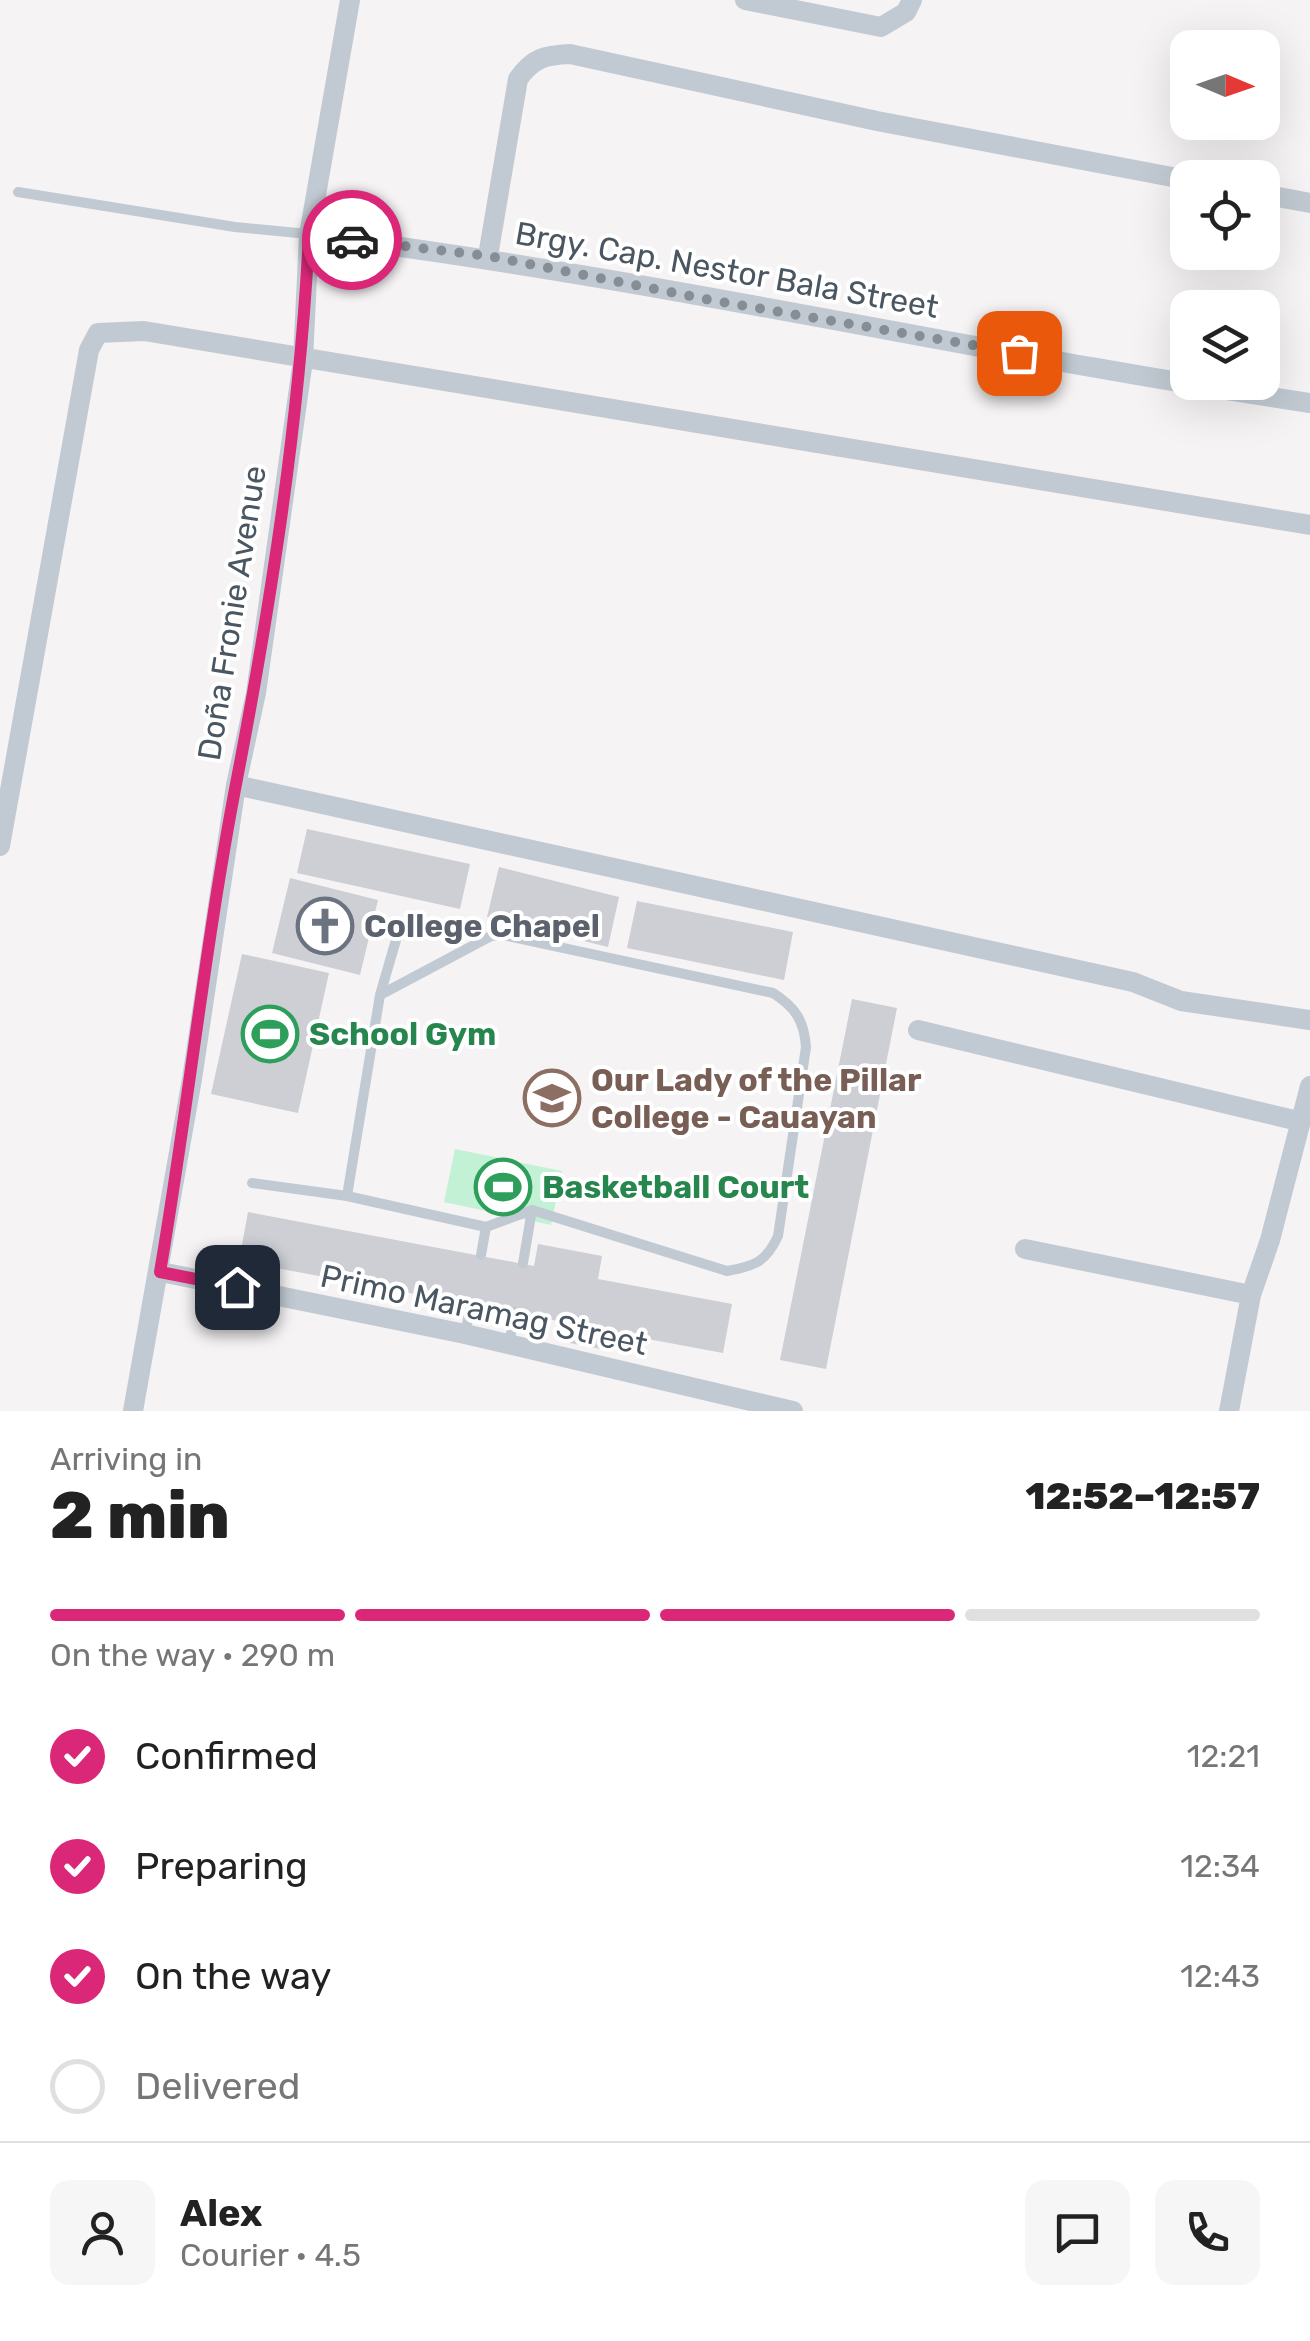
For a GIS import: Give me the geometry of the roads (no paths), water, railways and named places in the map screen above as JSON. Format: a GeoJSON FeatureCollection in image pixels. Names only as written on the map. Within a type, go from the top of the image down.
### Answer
{"type":"FeatureCollection","features":[{"type":"Feature","properties":{"kind":"street","name":"Doña Fronie Avenue"},"geometry":{"type":"LineString","coordinates":[[133,1411],[160,1272],[236,785],[256,693],[303,360],[309,234],[350,0]]}},
{"type":"Feature","properties":{"kind":"street"},"geometry":{"type":"LineString","coordinates":[[745,0],[880,27],[906,12],[912,0]]}},
{"type":"Feature","properties":{"kind":"street"},"geometry":{"type":"LineString","coordinates":[[488,256],[518,79],[535,60],[546,55],[570,54],[877,122],[1170,177]]}},
{"type":"Feature","properties":{"kind":"street"},"geometry":{"type":"LineString","coordinates":[[1280,197],[1310,203]]}},
{"type":"Feature","properties":{"kind":"street","name":"Brgy. Cap. Nestor Bala Street"},"geometry":{"type":"LineString","coordinates":[[309,234],[488,256],[710,300],[1310,403]]}},
{"type":"Feature","properties":{"kind":"street"},"geometry":{"type":"LineString","coordinates":[[0,846],[89,350],[98,332],[144,331],[1310,525]]}},
{"type":"Feature","properties":{"kind":"street"},"geometry":{"type":"LineString","coordinates":[[236,785],[1133,982],[1181,1001],[1310,1020]]}},
{"type":"Feature","properties":{"kind":"street"},"geometry":{"type":"LineString","coordinates":[[918,1030],[1298,1121]]}},
{"type":"Feature","properties":{"kind":"street"},"geometry":{"type":"LineString","coordinates":[[1228,1411],[1251,1295],[1270,1240],[1310,1086]]}},
{"type":"Feature","properties":{"kind":"street"},"geometry":{"type":"LineString","coordinates":[[1025,1249],[1251,1295]]}},
{"type":"Feature","properties":{"kind":"street","name":"Primo Maramag Street"},"geometry":{"type":"LineString","coordinates":[[160,1272],[465,1334],[794,1411]]}},
{"type":"Feature","properties":{"kind":"lane"},"geometry":{"type":"LineString","coordinates":[[18,192],[235,227],[309,234]]}},
{"type":"Feature","properties":{"kind":"lane"},"geometry":{"type":"LineString","coordinates":[[252,1183],[348,1196],[486,1227],[532,1210],[727,1272],[753,1267],[768,1257],[778,1236],[806,1046],[805,1027],[796,1011],[773,993],[503,935],[491,936],[380,995]]}},
{"type":"Feature","properties":{"kind":"lane"},"geometry":{"type":"LineString","coordinates":[[348,1196],[380,995],[396,940]]}},
{"type":"Feature","properties":{"kind":"lane"},"geometry":{"type":"LineString","coordinates":[[523,1264],[532,1210]]}},
{"type":"Feature","properties":{"kind":"lane"},"geometry":{"type":"LineString","coordinates":[[481,1255],[486,1227]]}},
{"type":"Feature","properties":{"kind":"lane"},"geometry":{"type":"LineString","coordinates":[[465,1334],[471,1304]]}},
{"type":"Feature","properties":{"kind":"lane"},"geometry":{"type":"LineString","coordinates":[[509,1344],[515,1312]]}},
{"type":"Feature","properties":{"kind":"place","name":"College Chapel"},"geometry":{"type":"Point","coordinates":[325,926]}},
{"type":"Feature","properties":{"kind":"place","name":"School Gym"},"geometry":{"type":"Point","coordinates":[270,1034]}},
{"type":"Feature","properties":{"kind":"place","name":"Our Lady of the Pillar College - Cauayan"},"geometry":{"type":"Point","coordinates":[552,1098]}},
{"type":"Feature","properties":{"kind":"place","name":"Basketball Court"},"geometry":{"type":"Point","coordinates":[503,1187]}}]}
